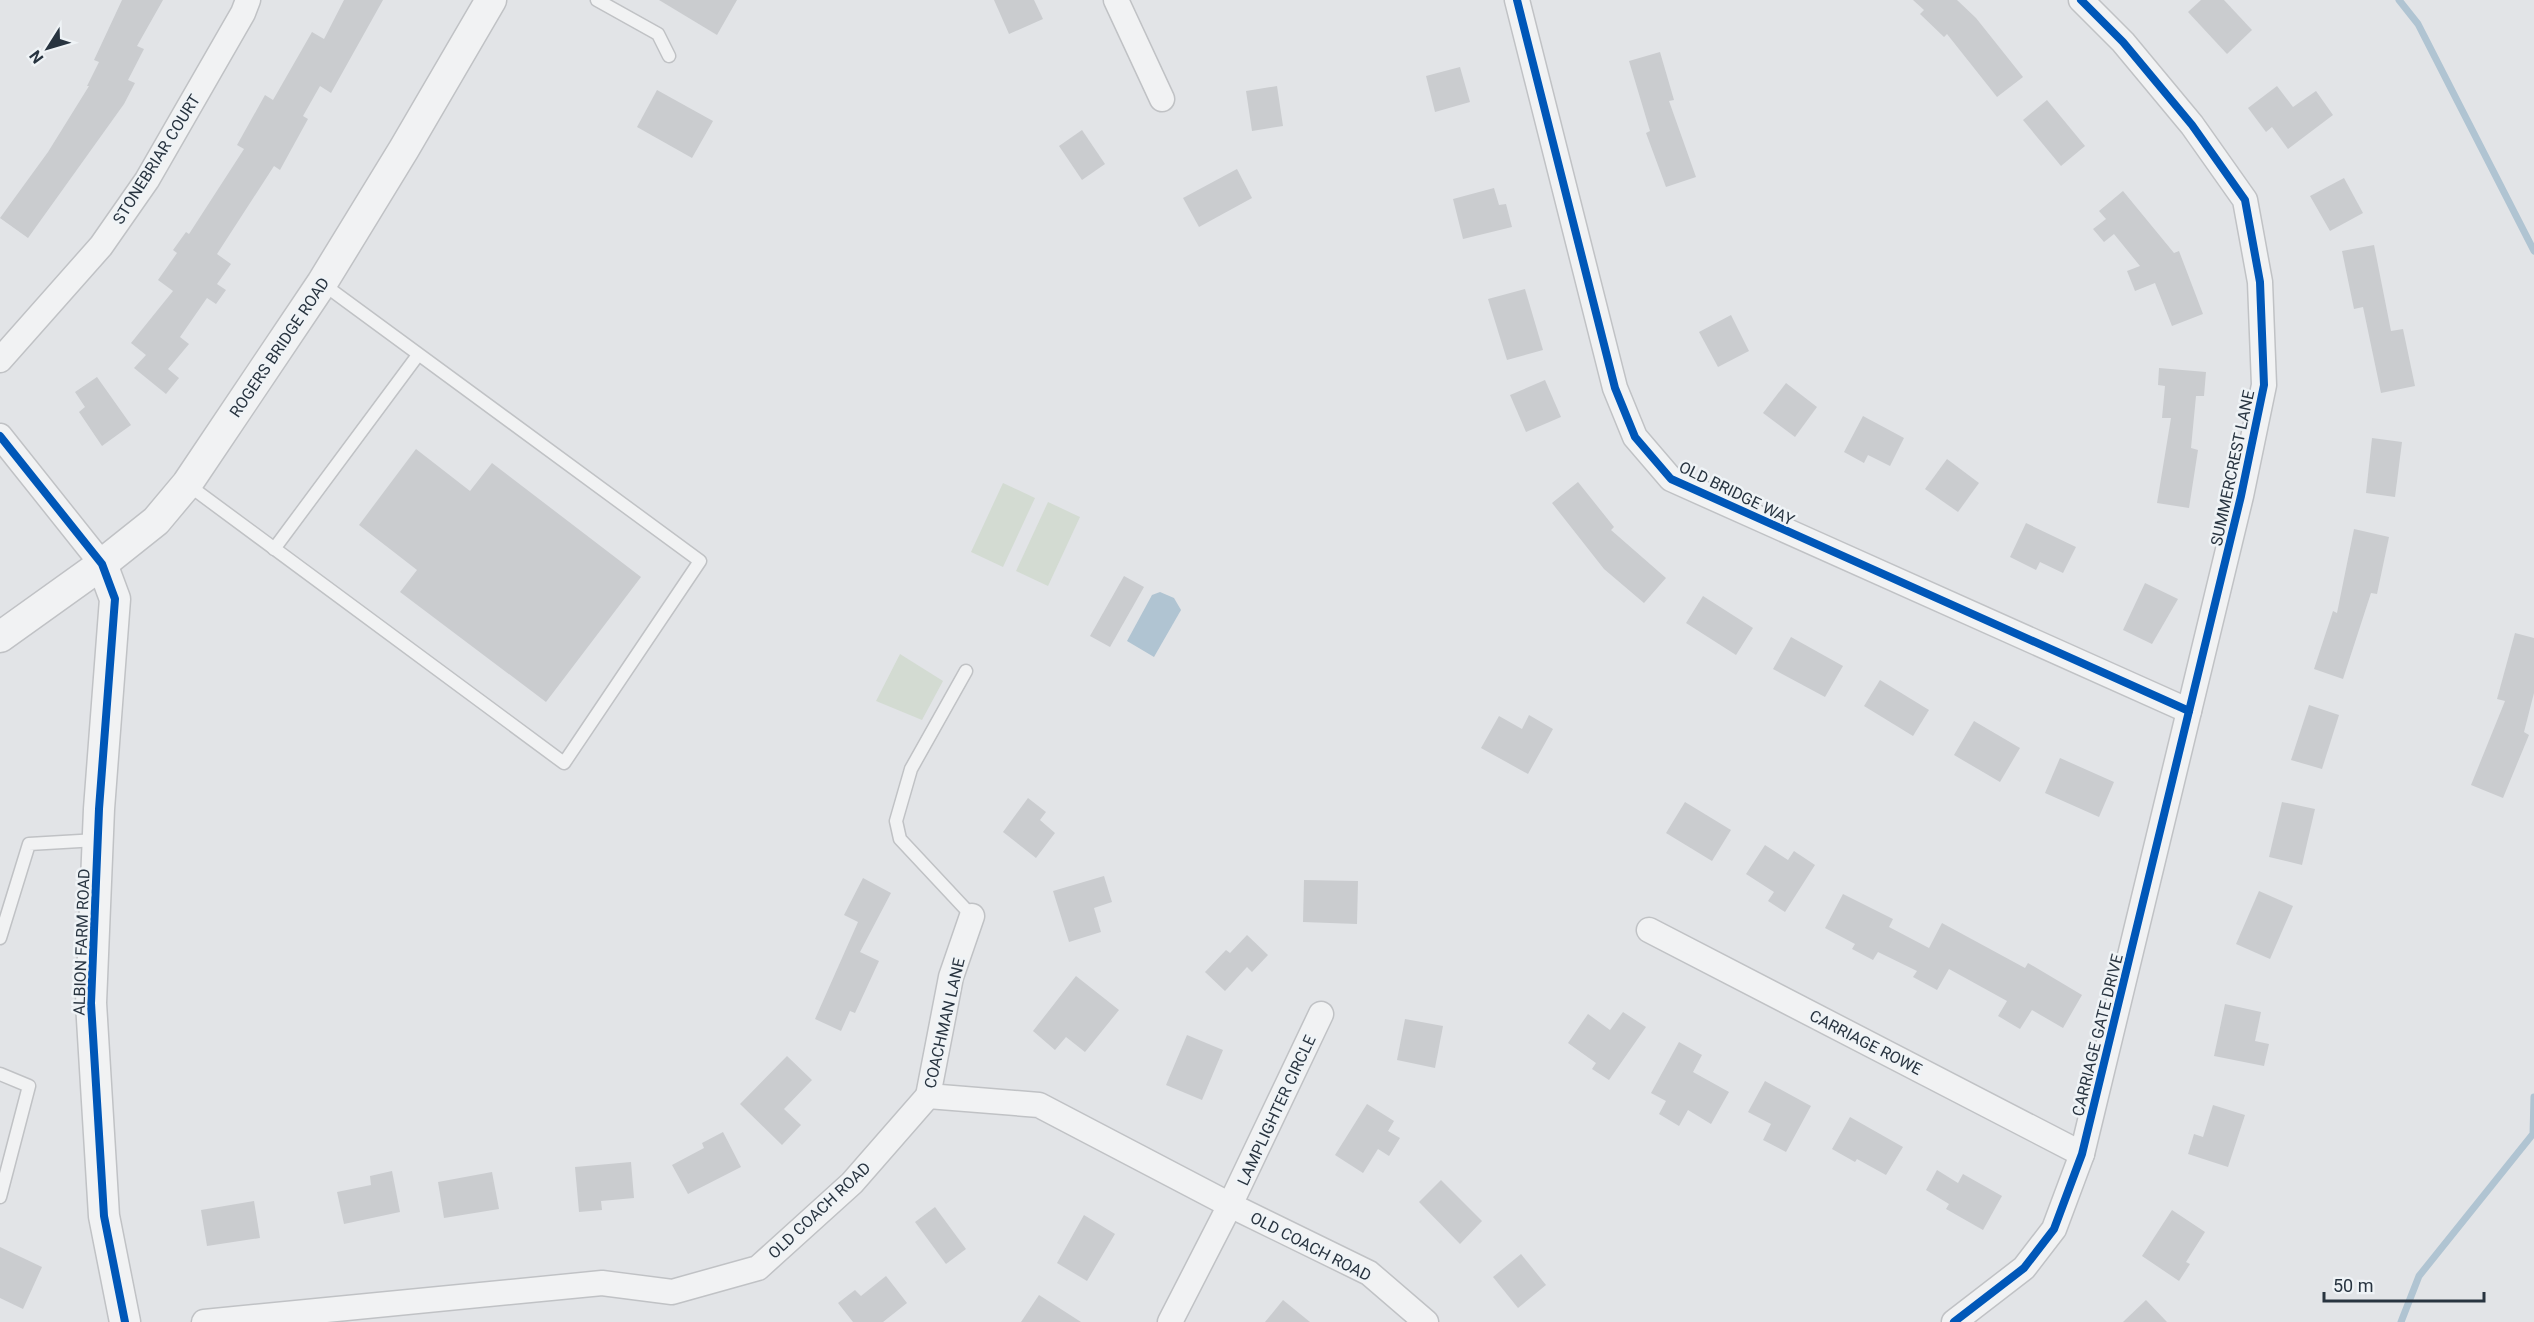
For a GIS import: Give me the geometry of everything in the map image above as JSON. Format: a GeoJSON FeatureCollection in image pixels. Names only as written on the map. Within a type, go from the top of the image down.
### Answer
{"type":"FeatureCollection","features":[{"type":"Feature","properties":{"kind":"street","name":"STONEBRIAR COURT"},"geometry":{"type":"LineString","coordinates":[[0,360],[101,246],[147,180],[248,0]]}},
{"type":"Feature","properties":{"kind":"street","name":"ROGERS BRIDGE ROAD"},"geometry":{"type":"LineString","coordinates":[[0,637],[102,564],[156,521],[187,484],[322,283],[491,0]]}},
{"type":"Feature","properties":{"kind":"street"},"geometry":{"type":"LineString","coordinates":[[1116,0],[1162,99]]}},
{"type":"Feature","properties":{"kind":"street","name":"OLD BRIDGE WAY"},"geometry":{"type":"LineString","coordinates":[[1517,0],[1615,388],[1635,437],[1671,479],[2189,711]]}},
{"type":"Feature","properties":{"kind":"street","name":"SUMMERCREST LANE"},"geometry":{"type":"LineString","coordinates":[[2081,0],[2123,42],[2192,125],[2245,200],[2260,282],[2264,385],[2241,496],[2189,711]]}},
{"type":"Feature","properties":{"kind":"street"},"geometry":{"type":"LineString","coordinates":[[0,436],[102,564]]}},
{"type":"Feature","properties":{"kind":"street","name":"ALBION FARM ROAD"},"geometry":{"type":"LineString","coordinates":[[102,564],[115,598],[98,840],[91,1003],[104,1216],[125,1322]]}},
{"type":"Feature","properties":{"kind":"street","name":"CARRIAGE GATE DRIVE"},"geometry":{"type":"LineString","coordinates":[[1954,1322],[2024,1268],[2054,1229],[2082,1154],[2189,711]]}},
{"type":"Feature","properties":{"kind":"street","name":"COACHMAN LANE"},"geometry":{"type":"LineString","coordinates":[[928,1096],[951,977],[972,916]]}},
{"type":"Feature","properties":{"kind":"street","name":"CARRIAGE ROWE"},"geometry":{"type":"LineString","coordinates":[[1649,930],[2082,1154]]}},
{"type":"Feature","properties":{"kind":"street","name":"LAMPLIGHTER CIRCLE"},"geometry":{"type":"LineString","coordinates":[[1170,1322],[1230,1205],[1321,1014]]}},
{"type":"Feature","properties":{"kind":"street","name":"OLD COACH ROAD"},"geometry":{"type":"LineString","coordinates":[[204,1322],[602,1283],[672,1292],[758,1268],[852,1183],[928,1096],[1039,1105],[1230,1205],[1369,1272],[1426,1322]]}},
{"type":"Feature","properties":{"kind":"lane"},"geometry":{"type":"LineString","coordinates":[[597,0],[658,34],[669,56]]}},
{"type":"Feature","properties":{"kind":"lane"},"geometry":{"type":"LineString","coordinates":[[187,484],[564,763],[700,561],[322,283]]}},
{"type":"Feature","properties":{"kind":"lane"},"geometry":{"type":"LineString","coordinates":[[274,549],[418,355]]}},
{"type":"Feature","properties":{"kind":"lane"},"geometry":{"type":"LineString","coordinates":[[966,671],[911,769],[896,821],[900,839],[972,916]]}},
{"type":"Feature","properties":{"kind":"lane"},"geometry":{"type":"LineString","coordinates":[[0,938],[29,844],[98,840]]}},
{"type":"Feature","properties":{"kind":"lane"},"geometry":{"type":"LineString","coordinates":[[0,1074],[29,1086],[0,1197]]}},
{"type":"Feature","properties":{"kind":"shaded area"},"geometry":{"type":"Polygon","coordinates":[[[1003,483],[1035,498],[1003,567],[971,552],[1003,483]]]}},
{"type":"Feature","properties":{"kind":"shaded area"},"geometry":{"type":"Polygon","coordinates":[[[1048,502],[1080,517],[1048,586],[1016,571],[1048,502]]]}},
{"type":"Feature","properties":{"kind":"shaded area"},"geometry":{"type":"Polygon","coordinates":[[[900,654],[943,681],[922,720],[876,701],[900,654]]]}},
{"type":"Feature","properties":{"kind":"water"},"geometry":{"type":"Polygon","coordinates":[[[1160,592],[1174,598],[1181,610],[1154,657],[1127,641],[1152,595],[1160,592]]]}},
{"type":"Feature","properties":{"kind":"building"},"geometry":{"type":"Polygon","coordinates":[[[122,0],[163,0],[137,46],[144,49],[128,80],[135,83],[124,104],[28,238],[0,218],[48,152],[89,86],[87,86],[99,62],[94,60],[122,0]]]}},
{"type":"Feature","properties":{"kind":"building"},"geometry":{"type":"Polygon","coordinates":[[[344,0],[383,0],[331,93],[320,86],[303,116],[308,119],[280,170],[274,166],[217,254],[231,264],[217,284],[226,290],[216,304],[207,298],[180,337],[189,344],[168,369],[179,378],[166,394],[134,368],[146,355],[131,343],[173,291],[158,280],[177,253],[173,250],[186,232],[189,234],[244,149],[237,145],[265,95],[273,100],[312,32],[324,39],[344,0]]]}},
{"type":"Feature","properties":{"kind":"building"},"geometry":{"type":"Polygon","coordinates":[[[659,0],[737,0],[717,35],[659,0]]]}},
{"type":"Feature","properties":{"kind":"building"},"geometry":{"type":"Polygon","coordinates":[[[994,0],[1034,0],[1043,19],[1009,34],[994,0]]]}},
{"type":"Feature","properties":{"kind":"building"},"geometry":{"type":"Polygon","coordinates":[[[1913,0],[1957,0],[1976,18],[2023,77],[1997,97],[1947,34],[1944,37],[1920,14],[1924,10],[1913,0]]]}},
{"type":"Feature","properties":{"kind":"building"},"geometry":{"type":"Polygon","coordinates":[[[2201,0],[2224,0],[2252,30],[2227,54],[2188,12],[2201,0]]]}},
{"type":"Feature","properties":{"kind":"building"},"geometry":{"type":"Polygon","coordinates":[[[1660,52],[1674,100],[1669,101],[1696,177],[1666,187],[1646,133],[1650,131],[1629,61],[1660,52]]]}},
{"type":"Feature","properties":{"kind":"building"},"geometry":{"type":"Polygon","coordinates":[[[1460,67],[1470,102],[1435,112],[1426,76],[1460,67]]]}},
{"type":"Feature","properties":{"kind":"building"},"geometry":{"type":"Polygon","coordinates":[[[1277,86],[1283,126],[1252,131],[1246,91],[1277,86]]]}},
{"type":"Feature","properties":{"kind":"building"},"geometry":{"type":"Polygon","coordinates":[[[2277,86],[2293,107],[2316,91],[2333,115],[2288,149],[2272,127],[2266,132],[2248,108],[2277,86]]]}},
{"type":"Feature","properties":{"kind":"building"},"geometry":{"type":"Polygon","coordinates":[[[657,90],[713,121],[692,158],[637,127],[657,90]]]}},
{"type":"Feature","properties":{"kind":"building"},"geometry":{"type":"Polygon","coordinates":[[[2047,100],[2085,146],[2061,166],[2023,120],[2047,100]]]}},
{"type":"Feature","properties":{"kind":"building"},"geometry":{"type":"Polygon","coordinates":[[[1082,130],[1105,164],[1082,180],[1059,146],[1082,130]]]}},
{"type":"Feature","properties":{"kind":"building"},"geometry":{"type":"Polygon","coordinates":[[[1237,169],[1252,198],[1199,227],[1183,198],[1237,169]]]}},
{"type":"Feature","properties":{"kind":"building"},"geometry":{"type":"Polygon","coordinates":[[[2344,178],[2363,213],[2330,231],[2310,196],[2344,178]]]}},
{"type":"Feature","properties":{"kind":"building"},"geometry":{"type":"Polygon","coordinates":[[[1494,188],[1499,205],[1506,204],[1512,227],[1463,239],[1453,199],[1494,188]]]}},
{"type":"Feature","properties":{"kind":"building"},"geometry":{"type":"Polygon","coordinates":[[[2123,191],[2174,253],[2179,251],[2203,314],[2172,326],[2155,283],[2135,291],[2127,271],[2140,266],[2114,234],[2104,242],[2093,229],[2106,219],[2099,211],[2123,191]]]}},
{"type":"Feature","properties":{"kind":"building"},"geometry":{"type":"Polygon","coordinates":[[[2374,245],[2391,331],[2403,329],[2415,386],[2381,393],[2363,307],[2354,309],[2342,251],[2374,245]]]}},
{"type":"Feature","properties":{"kind":"building"},"geometry":{"type":"Polygon","coordinates":[[[1525,289],[1543,350],[1507,360],[1488,299],[1525,289]]]}},
{"type":"Feature","properties":{"kind":"building"},"geometry":{"type":"Polygon","coordinates":[[[1731,315],[1749,351],[1718,367],[1699,332],[1731,315]]]}},
{"type":"Feature","properties":{"kind":"building"},"geometry":{"type":"Polygon","coordinates":[[[2159,368],[2206,372],[2204,396],[2196,396],[2191,448],[2198,450],[2189,508],[2157,503],[2171,418],[2162,418],[2165,386],[2158,385],[2159,368]]]}},
{"type":"Feature","properties":{"kind":"building"},"geometry":{"type":"Polygon","coordinates":[[[97,377],[131,425],[102,446],[79,412],[85,407],[75,392],[97,377]]]}},
{"type":"Feature","properties":{"kind":"building"},"geometry":{"type":"Polygon","coordinates":[[[1545,380],[1561,417],[1526,432],[1510,395],[1545,380]]]}},
{"type":"Feature","properties":{"kind":"building"},"geometry":{"type":"Polygon","coordinates":[[[1786,383],[1817,407],[1795,437],[1763,413],[1786,383]]]}},
{"type":"Feature","properties":{"kind":"building"},"geometry":{"type":"Polygon","coordinates":[[[1863,416],[1904,438],[1890,466],[1868,455],[1864,463],[1844,452],[1863,416]]]}},
{"type":"Feature","properties":{"kind":"building"},"geometry":{"type":"Polygon","coordinates":[[[2372,438],[2402,442],[2395,497],[2366,493],[2372,438]]]}},
{"type":"Feature","properties":{"kind":"building"},"geometry":{"type":"Polygon","coordinates":[[[416,449],[470,491],[492,463],[641,577],[546,702],[400,592],[417,570],[359,525],[416,449]]]}},
{"type":"Feature","properties":{"kind":"building"},"geometry":{"type":"Polygon","coordinates":[[[1947,459],[1979,483],[1958,512],[1925,489],[1947,459]]]}},
{"type":"Feature","properties":{"kind":"building"},"geometry":{"type":"Polygon","coordinates":[[[1578,482],[1614,527],[1611,530],[1666,578],[1644,603],[1604,569],[1552,503],[1578,482]]]}},
{"type":"Feature","properties":{"kind":"building"},"geometry":{"type":"Polygon","coordinates":[[[2026,523],[2076,547],[2063,573],[2040,562],[2036,570],[2010,557],[2026,523]]]}},
{"type":"Feature","properties":{"kind":"building"},"geometry":{"type":"Polygon","coordinates":[[[2354,529],[2389,537],[2377,594],[2371,593],[2343,679],[2314,669],[2333,611],[2337,613],[2354,529]]]}},
{"type":"Feature","properties":{"kind":"building"},"geometry":{"type":"Polygon","coordinates":[[[1124,576],[1144,587],[1110,647],[1090,636],[1124,576]]]}},
{"type":"Feature","properties":{"kind":"building"},"geometry":{"type":"Polygon","coordinates":[[[2145,583],[2178,599],[2152,644],[2123,630],[2145,583]]]}},
{"type":"Feature","properties":{"kind":"building"},"geometry":{"type":"Polygon","coordinates":[[[1703,596],[1753,628],[1736,655],[1686,623],[1703,596]]]}},
{"type":"Feature","properties":{"kind":"building"},"geometry":{"type":"Polygon","coordinates":[[[2515,633],[2534,638],[2534,693],[2524,732],[2529,735],[2503,798],[2471,785],[2505,701],[2497,699],[2515,633]]]}},
{"type":"Feature","properties":{"kind":"building"},"geometry":{"type":"Polygon","coordinates":[[[1791,637],[1843,666],[1825,697],[1773,669],[1791,637]]]}},
{"type":"Feature","properties":{"kind":"building"},"geometry":{"type":"Polygon","coordinates":[[[1880,680],[1929,710],[1913,736],[1864,706],[1880,680]]]}},
{"type":"Feature","properties":{"kind":"building"},"geometry":{"type":"Polygon","coordinates":[[[2309,705],[2339,715],[2322,769],[2291,760],[2309,705]]]}},
{"type":"Feature","properties":{"kind":"building"},"geometry":{"type":"Polygon","coordinates":[[[1529,715],[1553,729],[1528,774],[1481,748],[1499,716],[1522,729],[1529,715]]]}},
{"type":"Feature","properties":{"kind":"building"},"geometry":{"type":"Polygon","coordinates":[[[1974,721],[2020,748],[2000,782],[1954,755],[1974,721]]]}},
{"type":"Feature","properties":{"kind":"building"},"geometry":{"type":"Polygon","coordinates":[[[2060,758],[2114,782],[2099,817],[2045,793],[2060,758]]]}},
{"type":"Feature","properties":{"kind":"building"},"geometry":{"type":"Polygon","coordinates":[[[1028,798],[1046,812],[1040,820],[1055,833],[1036,858],[1003,832],[1028,798]]]}},
{"type":"Feature","properties":{"kind":"building"},"geometry":{"type":"Polygon","coordinates":[[[1685,802],[1731,830],[1712,861],[1666,833],[1685,802]]]}},
{"type":"Feature","properties":{"kind":"building"},"geometry":{"type":"Polygon","coordinates":[[[2282,802],[2315,809],[2302,865],[2269,857],[2282,802]]]}},
{"type":"Feature","properties":{"kind":"building"},"geometry":{"type":"Polygon","coordinates":[[[1765,845],[1788,860],[1794,851],[1815,865],[1785,912],[1768,901],[1774,892],[1746,874],[1765,845]]]}},
{"type":"Feature","properties":{"kind":"building"},"geometry":{"type":"Polygon","coordinates":[[[1104,876],[1112,902],[1094,908],[1101,932],[1069,942],[1053,891],[1104,876]]]}},
{"type":"Feature","properties":{"kind":"building"},"geometry":{"type":"Polygon","coordinates":[[[863,878],[891,893],[860,952],[879,961],[855,1013],[850,1011],[841,1031],[815,1019],[858,922],[844,915],[863,878]]]}},
{"type":"Feature","properties":{"kind":"building"},"geometry":{"type":"Polygon","coordinates":[[[1304,880],[1358,881],[1357,924],[1303,922],[1304,880]]]}},
{"type":"Feature","properties":{"kind":"building"},"geometry":{"type":"Polygon","coordinates":[[[2259,891],[2293,906],[2270,959],[2236,944],[2259,891]]]}},
{"type":"Feature","properties":{"kind":"building"},"geometry":{"type":"Polygon","coordinates":[[[1843,894],[1893,919],[1889,927],[1929,948],[1942,923],[2025,968],[2028,963],[2082,995],[2063,1028],[2032,1010],[2020,1029],[1998,1016],[2007,1001],[1949,969],[1937,990],[1913,977],[1917,971],[1878,952],[1873,960],[1852,949],[1855,944],[1825,928],[1843,894]]]}},
{"type":"Feature","properties":{"kind":"building"},"geometry":{"type":"Polygon","coordinates":[[[1247,935],[1268,955],[1252,972],[1247,967],[1225,991],[1205,972],[1226,950],[1230,953],[1247,935]]]}},
{"type":"Feature","properties":{"kind":"building"},"geometry":{"type":"Polygon","coordinates":[[[1076,976],[1119,1010],[1085,1052],[1066,1037],[1055,1050],[1033,1031],[1076,976]]]}},
{"type":"Feature","properties":{"kind":"building"},"geometry":{"type":"Polygon","coordinates":[[[2225,1004],[2261,1012],[2255,1041],[2269,1044],[2264,1066],[2214,1056],[2225,1004]]]}},
{"type":"Feature","properties":{"kind":"building"},"geometry":{"type":"Polygon","coordinates":[[[1623,1012],[1646,1027],[1609,1080],[1592,1069],[1596,1063],[1568,1043],[1588,1014],[1610,1030],[1623,1012]]]}},
{"type":"Feature","properties":{"kind":"building"},"geometry":{"type":"Polygon","coordinates":[[[1405,1019],[1443,1026],[1435,1068],[1397,1060],[1405,1019]]]}},
{"type":"Feature","properties":{"kind":"building"},"geometry":{"type":"Polygon","coordinates":[[[1187,1035],[1223,1050],[1202,1100],[1166,1085],[1187,1035]]]}},
{"type":"Feature","properties":{"kind":"building"},"geometry":{"type":"Polygon","coordinates":[[[1679,1042],[1702,1055],[1693,1072],[1729,1092],[1711,1124],[1688,1110],[1679,1126],[1659,1114],[1666,1101],[1651,1093],[1679,1042]]]}},
{"type":"Feature","properties":{"kind":"building"},"geometry":{"type":"Polygon","coordinates":[[[787,1056],[812,1080],[784,1109],[801,1125],[782,1145],[740,1104],[787,1056]]]}},
{"type":"Feature","properties":{"kind":"building"},"geometry":{"type":"Polygon","coordinates":[[[1765,1081],[1811,1106],[1786,1152],[1763,1140],[1771,1124],[1748,1112],[1765,1081]]]}},
{"type":"Feature","properties":{"kind":"building"},"geometry":{"type":"Polygon","coordinates":[[[1367,1104],[1394,1121],[1388,1131],[1400,1138],[1389,1156],[1378,1149],[1363,1173],[1335,1155],[1367,1104]]]}},
{"type":"Feature","properties":{"kind":"building"},"geometry":{"type":"Polygon","coordinates":[[[2213,1105],[2245,1115],[2228,1167],[2188,1154],[2194,1134],[2203,1137],[2213,1105]]]}},
{"type":"Feature","properties":{"kind":"building"},"geometry":{"type":"Polygon","coordinates":[[[1850,1117],[1903,1147],[1886,1175],[1857,1159],[1855,1162],[1832,1149],[1850,1117]]]}},
{"type":"Feature","properties":{"kind":"building"},"geometry":{"type":"Polygon","coordinates":[[[723,1132],[741,1167],[688,1194],[672,1165],[704,1148],[702,1143],[723,1132]]]}},
{"type":"Feature","properties":{"kind":"building"},"geometry":{"type":"Polygon","coordinates":[[[631,1162],[634,1198],[601,1201],[602,1210],[579,1212],[575,1167],[631,1162]]]}},
{"type":"Feature","properties":{"kind":"building"},"geometry":{"type":"Polygon","coordinates":[[[1937,1170],[1958,1183],[1963,1174],[2002,1196],[1983,1230],[1946,1209],[1949,1204],[1926,1190],[1937,1170]]]}},
{"type":"Feature","properties":{"kind":"building"},"geometry":{"type":"Polygon","coordinates":[[[392,1171],[400,1212],[344,1224],[337,1192],[371,1185],[370,1176],[392,1171]]]}},
{"type":"Feature","properties":{"kind":"building"},"geometry":{"type":"Polygon","coordinates":[[[492,1172],[499,1209],[444,1218],[438,1182],[492,1172]]]}},
{"type":"Feature","properties":{"kind":"building"},"geometry":{"type":"Polygon","coordinates":[[[1441,1180],[1482,1221],[1460,1244],[1419,1202],[1441,1180]]]}},
{"type":"Feature","properties":{"kind":"building"},"geometry":{"type":"Polygon","coordinates":[[[254,1201],[260,1238],[207,1246],[201,1210],[254,1201]]]}},
{"type":"Feature","properties":{"kind":"building"},"geometry":{"type":"Polygon","coordinates":[[[935,1207],[966,1249],[946,1264],[915,1222],[935,1207]]]}},
{"type":"Feature","properties":{"kind":"building"},"geometry":{"type":"Polygon","coordinates":[[[2172,1210],[2205,1232],[2186,1262],[2190,1264],[2179,1281],[2142,1256],[2172,1210]]]}},
{"type":"Feature","properties":{"kind":"building"},"geometry":{"type":"Polygon","coordinates":[[[1084,1215],[1115,1234],[1087,1281],[1057,1263],[1084,1215]]]}},
{"type":"Feature","properties":{"kind":"building"},"geometry":{"type":"Polygon","coordinates":[[[0,1247],[42,1267],[23,1309],[0,1298],[0,1247]]]}},
{"type":"Feature","properties":{"kind":"building"},"geometry":{"type":"Polygon","coordinates":[[[1521,1254],[1546,1285],[1518,1308],[1493,1277],[1521,1254]]]}},
{"type":"Feature","properties":{"kind":"building"},"geometry":{"type":"Polygon","coordinates":[[[886,1276],[907,1303],[883,1322],[853,1322],[838,1303],[855,1290],[861,1296],[886,1276]]]}},
{"type":"Feature","properties":{"kind":"building"},"geometry":{"type":"Polygon","coordinates":[[[1039,1295],[1081,1322],[1021,1322],[1039,1295]]]}},
{"type":"Feature","properties":{"kind":"building"},"geometry":{"type":"Polygon","coordinates":[[[1283,1300],[1310,1322],[1265,1322],[1283,1300]]]}},
{"type":"Feature","properties":{"kind":"building"},"geometry":{"type":"Polygon","coordinates":[[[2146,1300],[2167,1322],[2123,1322],[2146,1300]]]}},
{"type":"Feature","properties":{"kind":"waterway"},"geometry":{"type":"LineString","coordinates":[[2399,0],[2418,24],[2534,251]]}},
{"type":"Feature","properties":{"kind":"waterway"},"geometry":{"type":"LineString","coordinates":[[2401,1322],[2419,1276],[2533,1134],[2534,1097]]}},
{"type":"Feature","properties":{"kind":"cycle path"},"geometry":{"type":"LineString","coordinates":[[1517,0],[1615,388],[1635,437],[1671,479],[2189,711]]}},
{"type":"Feature","properties":{"kind":"cycle path"},"geometry":{"type":"LineString","coordinates":[[1954,1322],[2024,1268],[2054,1229],[2082,1154],[2241,496],[2264,385],[2260,282],[2245,200],[2192,125],[2123,42],[2081,0]]}},
{"type":"Feature","properties":{"kind":"cycle path"},"geometry":{"type":"LineString","coordinates":[[0,436],[102,564],[115,599],[99,809],[91,1003],[104,1216],[125,1322]]}}]}
